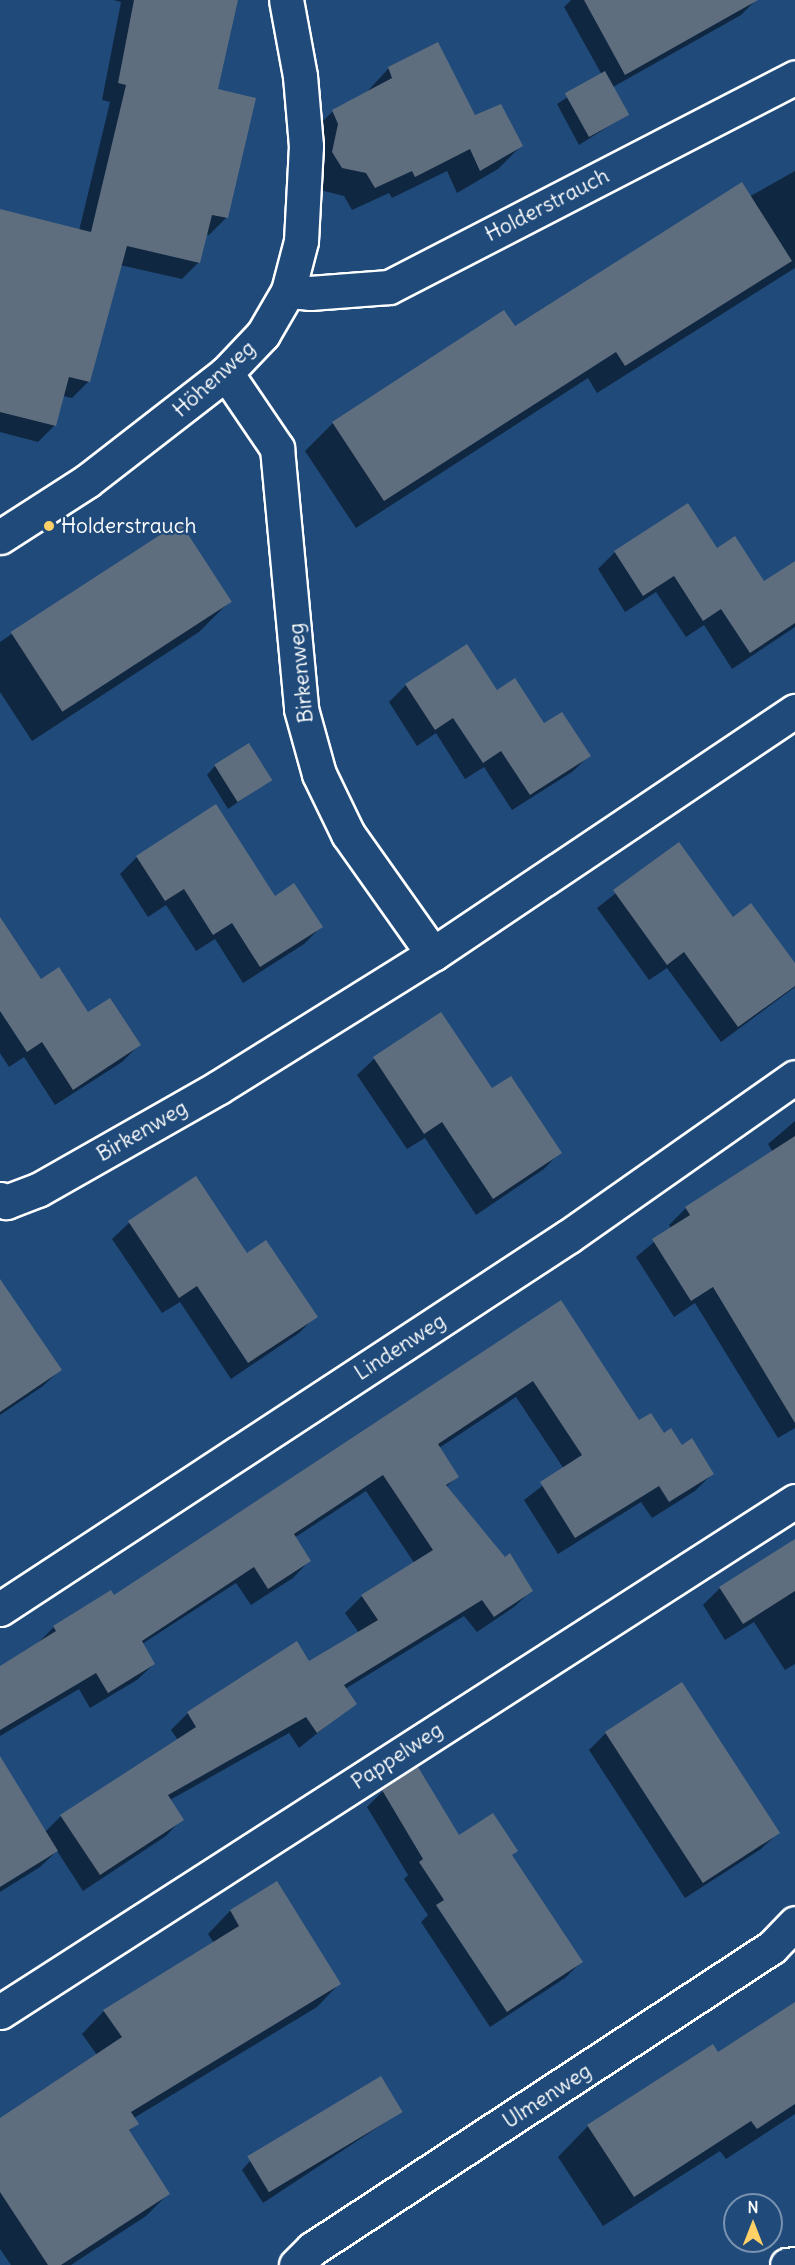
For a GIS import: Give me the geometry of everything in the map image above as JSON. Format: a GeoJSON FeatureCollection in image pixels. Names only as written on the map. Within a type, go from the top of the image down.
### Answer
{"type":"FeatureCollection","features":[{"type":"Feature","properties":{"kind":"street","name":"Höhenweg"},"geometry":{"type":"LineString","coordinates":[[0,537],[87,481],[226,373],[263,334],[288,291],[301,241],[306,146],[300,76],[286,0]]}},
{"type":"Feature","properties":{"kind":"street","name":"Holderstrauch"},"geometry":{"type":"LineString","coordinates":[[288,291],[310,294],[389,287],[795,77]]}},
{"type":"Feature","properties":{"kind":"street","name":"Birkenweg"},"geometry":{"type":"LineString","coordinates":[[226,373],[277,448],[301,709],[319,774],[348,834],[433,954]]}},
{"type":"Feature","properties":{"kind":"street","name":"Birkenweg"},"geometry":{"type":"LineString","coordinates":[[0,1199],[6,1202],[38,1190],[219,1087],[433,954],[795,711]]}},
{"type":"Feature","properties":{"kind":"street","name":"Lindenweg"},"geometry":{"type":"LineString","coordinates":[[0,1609],[569,1236],[795,1077]]}},
{"type":"Feature","properties":{"kind":"street","name":"Pappelweg"},"geometry":{"type":"LineString","coordinates":[[0,2012],[795,1501]]}},
{"type":"Feature","properties":{"kind":"street","name":"Ulmenweg"},"geometry":{"type":"LineString","coordinates":[[296,2265],[312,2249],[772,1947],[795,1923]]}},
{"type":"Feature","properties":{"kind":"street"},"geometry":{"type":"LineString","coordinates":[[787,2265],[795,2264]]}},
{"type":"Feature","properties":{"kind":"building"},"geometry":{"type":"Polygon","coordinates":[[[134,0],[238,0],[218,89],[256,98],[228,218],[212,215],[200,263],[127,246],[90,382],[69,377],[56,426],[0,412],[0,209],[91,232],[126,85],[118,83],[134,0]]]}},
{"type":"Feature","properties":{"kind":"building"},"geometry":{"type":"Polygon","coordinates":[[[584,0],[758,0],[625,75],[584,0]]]}},
{"type":"Feature","properties":{"kind":"building"},"geometry":{"type":"Polygon","coordinates":[[[438,42],[475,115],[501,104],[523,146],[480,171],[470,149],[415,177],[412,171],[375,188],[366,173],[342,168],[332,152],[338,124],[332,110],[392,78],[388,67],[438,42]]]}},
{"type":"Feature","properties":{"kind":"building"},"geometry":{"type":"Polygon","coordinates":[[[605,71],[629,115],[589,137],[565,93],[605,71]]]}},
{"type":"Feature","properties":{"kind":"building"},"geometry":{"type":"Polygon","coordinates":[[[742,182],[792,261],[625,366],[616,352],[384,501],[332,422],[504,310],[515,326],[742,182]]]}},
{"type":"Feature","properties":{"kind":"building"},"geometry":{"type":"Polygon","coordinates":[[[688,503],[717,548],[735,536],[764,581],[795,561],[795,623],[750,653],[721,609],[703,621],[674,576],[643,596],[614,551],[688,503]]]}},
{"type":"Feature","properties":{"kind":"building"},"geometry":{"type":"Polygon","coordinates":[[[180,522],[232,602],[62,712],[11,632],[180,522]]]}},
{"type":"Feature","properties":{"kind":"building"},"geometry":{"type":"Polygon","coordinates":[[[467,644],[497,690],[515,678],[544,723],[562,712],[591,756],[530,795],[501,751],[483,763],[453,718],[435,730],[405,684],[467,644]]]}},
{"type":"Feature","properties":{"kind":"building"},"geometry":{"type":"Polygon","coordinates":[[[249,743],[272,780],[238,802],[214,765],[249,743]]]}},
{"type":"Feature","properties":{"kind":"building"},"geometry":{"type":"Polygon","coordinates":[[[216,804],[275,896],[294,883],[323,927],[260,967],[232,923],[213,935],[184,889],[165,901],[136,856],[216,804]]]}},
{"type":"Feature","properties":{"kind":"building"},"geometry":{"type":"Polygon","coordinates":[[[679,842],[733,917],[751,903],[795,963],[795,986],[738,1027],[684,952],[667,965],[613,890],[679,842]]]}},
{"type":"Feature","properties":{"kind":"building"},"geometry":{"type":"Polygon","coordinates":[[[0,917],[41,979],[59,967],[88,1012],[110,998],[141,1045],[73,1090],[42,1042],[27,1052],[0,1011],[0,917]]]}},
{"type":"Feature","properties":{"kind":"building"},"geometry":{"type":"Polygon","coordinates":[[[441,1012],[492,1088],[511,1076],[562,1153],[493,1199],[442,1122],[424,1134],[373,1057],[441,1012]]]}},
{"type":"Feature","properties":{"kind":"building"},"geometry":{"type":"Polygon","coordinates":[[[795,1136],[795,1423],[713,1287],[691,1301],[652,1239],[690,1215],[685,1207],[795,1136]]]}},
{"type":"Feature","properties":{"kind":"building"},"geometry":{"type":"Polygon","coordinates":[[[196,1176],[247,1253],[266,1240],[318,1317],[248,1363],[197,1286],[179,1298],[128,1221],[196,1176]]]}},
{"type":"Feature","properties":{"kind":"building"},"geometry":{"type":"Polygon","coordinates":[[[0,1279],[62,1370],[0,1412],[0,1279]]]}},
{"type":"Feature","properties":{"kind":"building"},"geometry":{"type":"Polygon","coordinates":[[[561,1300],[639,1420],[651,1413],[664,1433],[671,1428],[682,1445],[692,1438],[714,1474],[669,1502],[659,1486],[575,1538],[540,1482],[582,1455],[533,1381],[438,1444],[459,1477],[446,1485],[505,1557],[510,1553],[533,1591],[494,1617],[482,1600],[344,1685],[357,1704],[317,1733],[306,1717],[168,1795],[184,1820],[100,1875],[60,1815],[196,1727],[187,1712],[297,1641],[309,1661],[378,1620],[361,1595],[433,1550],[383,1475],[294,1534],[311,1561],[268,1589],[254,1567],[142,1641],[155,1664],[108,1693],[96,1673],[0,1730],[0,1666],[56,1631],[53,1626],[111,1590],[114,1595],[561,1300]]]}},
{"type":"Feature","properties":{"kind":"building"},"geometry":{"type":"Polygon","coordinates":[[[795,1539],[795,1591],[743,1624],[719,1587],[795,1539]]]}},
{"type":"Feature","properties":{"kind":"building"},"geometry":{"type":"Polygon","coordinates":[[[682,1682],[780,1833],[703,1883],[605,1732],[682,1682]]]}},
{"type":"Feature","properties":{"kind":"building"},"geometry":{"type":"Polygon","coordinates":[[[0,1756],[58,1851],[0,1887],[0,1756]]]}},
{"type":"Feature","properties":{"kind":"building"},"geometry":{"type":"Polygon","coordinates":[[[418,1767],[459,1835],[493,1813],[518,1851],[512,1855],[583,1962],[507,2012],[436,1905],[444,1900],[419,1862],[423,1859],[382,1790],[418,1767]]]}},
{"type":"Feature","properties":{"kind":"building"},"geometry":{"type":"Polygon","coordinates":[[[277,1881],[341,1984],[131,2112],[139,2124],[129,2130],[170,2194],[61,2265],[48,2265],[0,2192],[0,2118],[122,2037],[103,2010],[239,1926],[230,1910],[277,1881]]]}},
{"type":"Feature","properties":{"kind":"building"},"geometry":{"type":"Polygon","coordinates":[[[795,2002],[795,2104],[757,2129],[751,2121],[634,2197],[587,2125],[713,2044],[718,2052],[795,2002]]]}},
{"type":"Feature","properties":{"kind":"building"},"geometry":{"type":"Polygon","coordinates":[[[381,2076],[403,2112],[269,2192],[247,2156],[381,2076]]]}},
{"type":"Feature","properties":{"kind":"place","name":"Holderstrauch"},"geometry":{"type":"Point","coordinates":[49,526]}}]}
